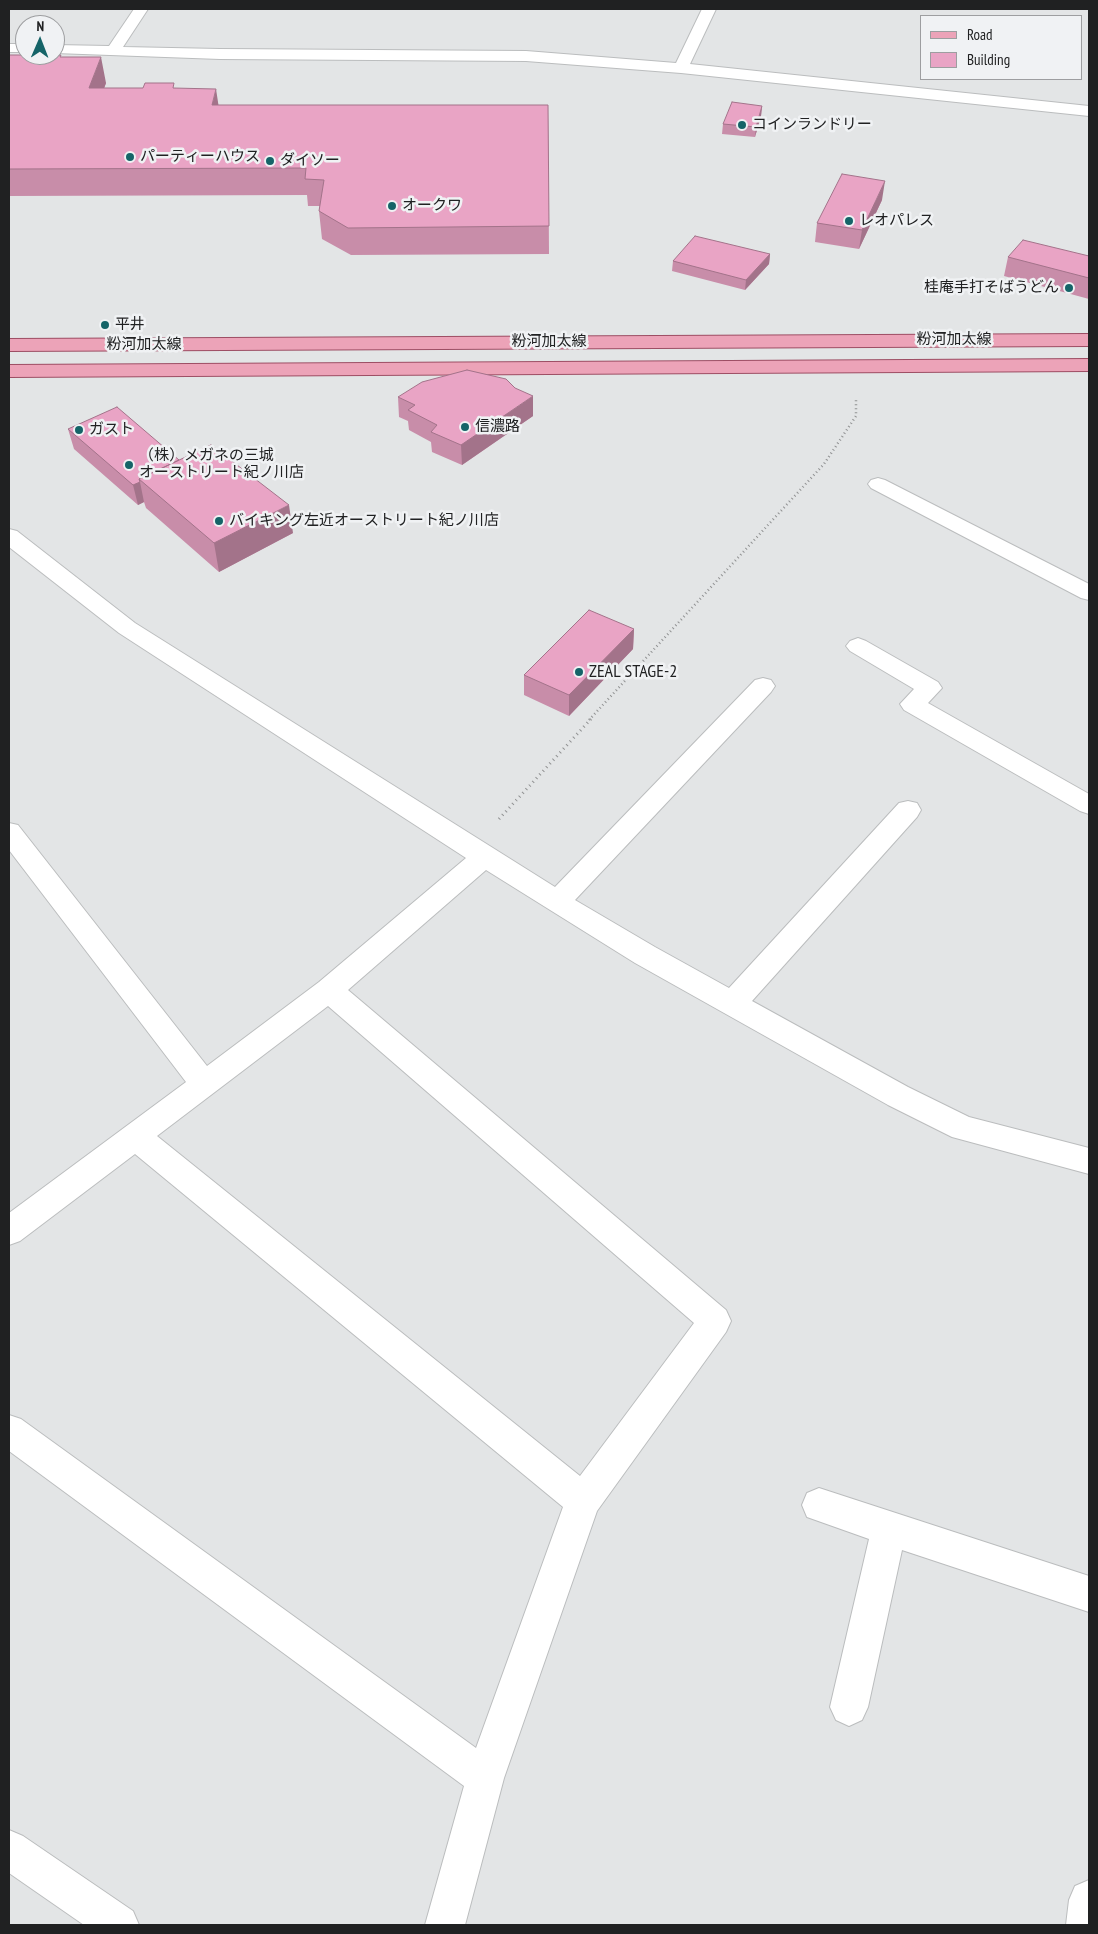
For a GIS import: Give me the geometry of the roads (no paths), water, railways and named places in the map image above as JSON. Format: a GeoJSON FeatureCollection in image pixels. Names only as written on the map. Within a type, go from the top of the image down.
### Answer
{"type":"FeatureCollection","features":[{"type":"Feature","properties":{"kind":"main road","name":"粉河加太線"},"geometry":{"type":"LineString","coordinates":[[9,345],[1089,340]]}},
{"type":"Feature","properties":{"kind":"main road","name":"粉河加太線"},"geometry":{"type":"LineString","coordinates":[[9,371],[1089,365]]}},
{"type":"Feature","properties":{"kind":"street"},"geometry":{"type":"LineString","coordinates":[[113,52],[141,9]]}},
{"type":"Feature","properties":{"kind":"street"},"geometry":{"type":"LineString","coordinates":[[681,68],[709,9]]}},
{"type":"Feature","properties":{"kind":"street"},"geometry":{"type":"LineString","coordinates":[[65,50],[113,52],[526,56],[681,68],[1089,111]]}},
{"type":"Feature","properties":{"kind":"street"},"geometry":{"type":"LineString","coordinates":[[878,484],[1089,593]]}},
{"type":"Feature","properties":{"kind":"street"},"geometry":{"type":"LineString","coordinates":[[9,536],[127,628],[484,857],[645,955],[898,1096],[963,1128],[1089,1161]]}},
{"type":"Feature","properties":{"kind":"street"},"geometry":{"type":"LineString","coordinates":[[858,646],[930,688],[912,704],[1089,805]]}},
{"type":"Feature","properties":{"kind":"street"},"geometry":{"type":"LineString","coordinates":[[557,902],[763,686]]}},
{"type":"Feature","properties":{"kind":"street"},"geometry":{"type":"LineString","coordinates":[[733,1003],[908,810]]}},
{"type":"Feature","properties":{"kind":"street"},"geometry":{"type":"LineString","coordinates":[[9,832],[205,1085]]}},
{"type":"Feature","properties":{"kind":"street"},"geometry":{"type":"LineString","coordinates":[[9,1230],[136,1137],[329,990],[484,857]]}},
{"type":"Feature","properties":{"kind":"street"},"geometry":{"type":"LineString","coordinates":[[329,990],[715,1321],[583,1501],[485,1778],[445,1925]]}},
{"type":"Feature","properties":{"kind":"street"},"geometry":{"type":"LineString","coordinates":[[136,1137],[583,1501]]}},
{"type":"Feature","properties":{"kind":"street"},"geometry":{"type":"LineString","coordinates":[[9,1431],[485,1778]]}},
{"type":"Feature","properties":{"kind":"street"},"geometry":{"type":"LineString","coordinates":[[819,1505],[1089,1594]]}},
{"type":"Feature","properties":{"kind":"street"},"geometry":{"type":"LineString","coordinates":[[849,1707],[889,1528]]}},
{"type":"Feature","properties":{"kind":"street"},"geometry":{"type":"LineString","coordinates":[[9,1850],[119,1925]]}},
{"type":"Feature","properties":{"kind":"street"},"geometry":{"type":"LineString","coordinates":[[1086,1925],[1089,1900]]}},
{"type":"Feature","properties":{"kind":"place","name":"コインランドリー"},"geometry":{"type":"Point","coordinates":[742,125]}},
{"type":"Feature","properties":{"kind":"place","name":"パーティーハウス"},"geometry":{"type":"Point","coordinates":[130,157]}},
{"type":"Feature","properties":{"kind":"place","name":"ダイソー"},"geometry":{"type":"Point","coordinates":[270,161]}},
{"type":"Feature","properties":{"kind":"place","name":"オークワ"},"geometry":{"type":"Point","coordinates":[392,206]}},
{"type":"Feature","properties":{"kind":"place","name":"レオパレス"},"geometry":{"type":"Point","coordinates":[849,221]}},
{"type":"Feature","properties":{"kind":"place","name":"桂庵手打そばうどん"},"geometry":{"type":"Point","coordinates":[1069,288]}},
{"type":"Feature","properties":{"kind":"place","name":"平井"},"geometry":{"type":"Point","coordinates":[105,325]}},
{"type":"Feature","properties":{"kind":"place","name":"信濃路"},"geometry":{"type":"Point","coordinates":[465,427]}},
{"type":"Feature","properties":{"kind":"place","name":"ガスト"},"geometry":{"type":"Point","coordinates":[79,430]}},
{"type":"Feature","properties":{"kind":"place","name":"（株）メガネの三城 オーストリート紀ノ川店"},"geometry":{"type":"Point","coordinates":[129,465]}},
{"type":"Feature","properties":{"kind":"place","name":"バイキング左近オーストリート紀ノ川店"},"geometry":{"type":"Point","coordinates":[219,521]}},
{"type":"Feature","properties":{"kind":"place","name":"ZEAL STAGE-2"},"geometry":{"type":"Point","coordinates":[579,672]}}]}
